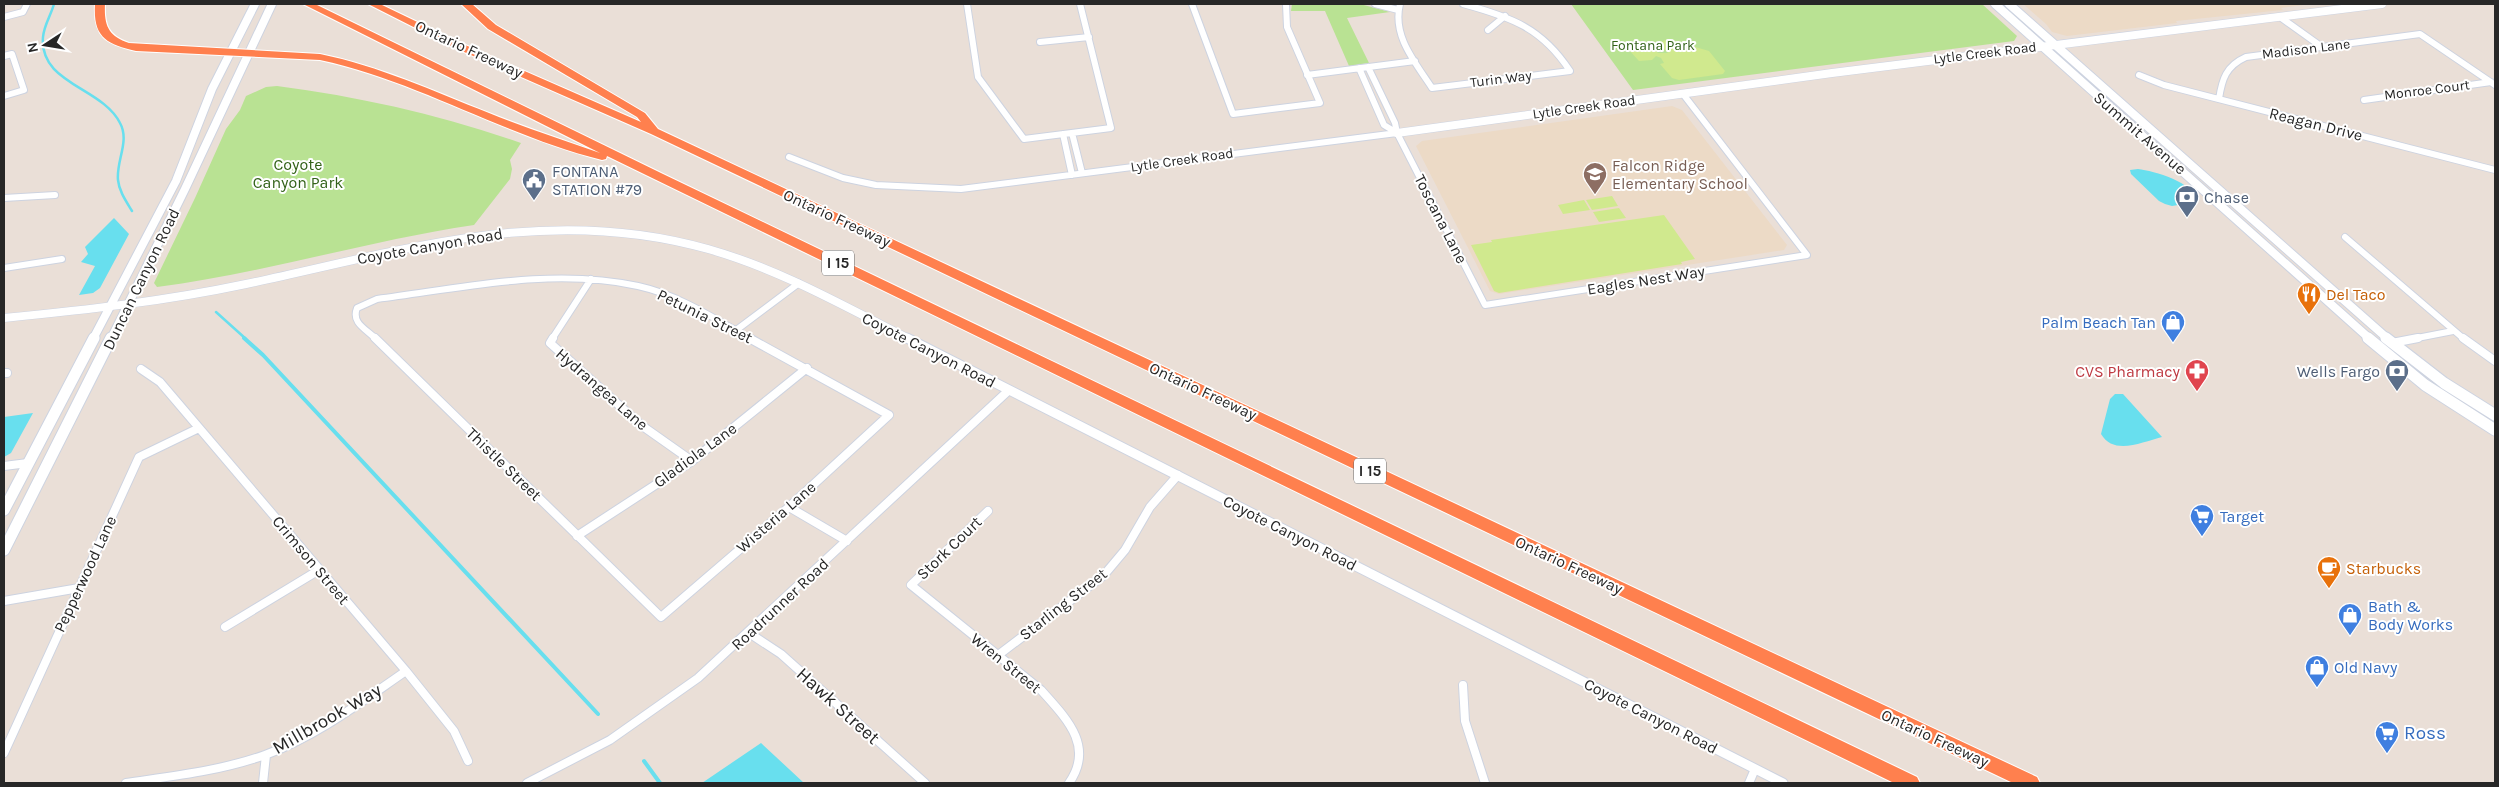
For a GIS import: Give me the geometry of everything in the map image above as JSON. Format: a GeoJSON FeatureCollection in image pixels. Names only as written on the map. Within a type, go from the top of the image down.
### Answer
{"type":"FeatureCollection","features":[{"type":"Feature","properties":{"kind":"highway"},"geometry":{"type":"LineString","coordinates":[[100,4],[98,21],[101,31],[121,45],[136,48],[320,57],[343,61],[449,100],[483,116],[659,177]]}},
{"type":"Feature","properties":{"kind":"highway","name":"Ontario Freeway"},"geometry":{"type":"LineString","coordinates":[[308,4],[659,177],[1911,783]]}},
{"type":"Feature","properties":{"kind":"highway","name":"Ontario Freeway"},"geometry":{"type":"LineString","coordinates":[[373,4],[459,46],[655,132],[2031,783]]}},
{"type":"Feature","properties":{"kind":"highway"},"geometry":{"type":"LineString","coordinates":[[466,4],[492,26],[641,115],[655,132]]}},
{"type":"Feature","properties":{"kind":"main road","name":"Duncan Canyon Road"},"geometry":{"type":"LineString","coordinates":[[4,510],[183,166],[209,95],[255,4]]}},
{"type":"Feature","properties":{"kind":"main road","name":"Summit Avenue"},"geometry":{"type":"LineString","coordinates":[[1995,4],[2383,351],[2425,385],[2495,430]]}},
{"type":"Feature","properties":{"kind":"main road","name":"Summit Avenue"},"geometry":{"type":"LineString","coordinates":[[2009,4],[2392,343],[2444,383],[2495,415]]}},
{"type":"Feature","properties":{"kind":"main road","name":"Duncan Canyon Road"},"geometry":{"type":"LineString","coordinates":[[4,550],[130,302],[270,7]]}},
{"type":"Feature","properties":{"kind":"street"},"geometry":{"type":"LineString","coordinates":[[4,17],[23,12],[27,4]]}},
{"type":"Feature","properties":{"kind":"street"},"geometry":{"type":"LineString","coordinates":[[967,4],[978,77],[1024,139],[1111,128],[1080,4]]}},
{"type":"Feature","properties":{"kind":"street"},"geometry":{"type":"LineString","coordinates":[[1192,4],[1233,114],[1320,103],[1287,27],[1285,17],[1286,4]]}},
{"type":"Feature","properties":{"kind":"street"},"geometry":{"type":"LineString","coordinates":[[1375,4],[1398,10]]}},
{"type":"Feature","properties":{"kind":"street"},"geometry":{"type":"LineString","coordinates":[[1307,75],[1415,61],[1403,40],[1398,24],[1400,4]]}},
{"type":"Feature","properties":{"kind":"street"},"geometry":{"type":"LineString","coordinates":[[1463,4],[1504,16]]}},
{"type":"Feature","properties":{"kind":"street","name":"Lytle Creek Road"},"geometry":{"type":"LineString","coordinates":[[789,157],[843,178],[876,184],[939,190],[961,190],[2056,44],[2382,4]]}},
{"type":"Feature","properties":{"kind":"street"},"geometry":{"type":"LineString","coordinates":[[1488,30],[1504,16]]}},
{"type":"Feature","properties":{"kind":"street","name":"Turin Way"},"geometry":{"type":"LineString","coordinates":[[1415,61],[1432,88],[1570,71],[1551,43],[1525,24],[1504,16]]}},
{"type":"Feature","properties":{"kind":"street"},"geometry":{"type":"LineString","coordinates":[[2280,17],[2322,47]]}},
{"type":"Feature","properties":{"kind":"street","name":"Madison Lane"},"geometry":{"type":"LineString","coordinates":[[2219,99],[2223,74],[2229,66],[2238,60],[2257,55],[2420,34],[2493,83]]}},
{"type":"Feature","properties":{"kind":"street"},"geometry":{"type":"LineString","coordinates":[[1040,42],[1089,36]]}},
{"type":"Feature","properties":{"kind":"street"},"geometry":{"type":"LineString","coordinates":[[4,56],[12,54],[24,90],[4,96]]}},
{"type":"Feature","properties":{"kind":"street","name":"Toscana Lane"},"geometry":{"type":"LineString","coordinates":[[1368,67],[1395,123],[1396,133],[1485,305]]}},
{"type":"Feature","properties":{"kind":"street","name":"Toscana Lane"},"geometry":{"type":"LineString","coordinates":[[1359,68],[1379,109],[1384,125],[1396,133]]}},
{"type":"Feature","properties":{"kind":"street","name":"Reagan Drive"},"geometry":{"type":"LineString","coordinates":[[2139,75],[2164,85],[2495,170]]}},
{"type":"Feature","properties":{"kind":"street","name":"Monroe Court"},"geometry":{"type":"LineString","coordinates":[[2364,100],[2493,83]]}},
{"type":"Feature","properties":{"kind":"street","name":"Eagles Nest Way"},"geometry":{"type":"LineString","coordinates":[[1485,305],[1806,255],[1683,94]]}},
{"type":"Feature","properties":{"kind":"street"},"geometry":{"type":"LineString","coordinates":[[1379,109],[1388,108]]}},
{"type":"Feature","properties":{"kind":"street"},"geometry":{"type":"LineString","coordinates":[[1072,133],[1082,173]]}},
{"type":"Feature","properties":{"kind":"street"},"geometry":{"type":"LineString","coordinates":[[1063,134],[1072,175]]}},
{"type":"Feature","properties":{"kind":"street"},"geometry":{"type":"LineString","coordinates":[[4,198],[55,195]]}},
{"type":"Feature","properties":{"kind":"street","name":"Coyote Canyon Road"},"geometry":{"type":"LineString","coordinates":[[4,318],[222,288],[448,239],[549,230],[604,230],[679,240],[746,258],[798,283],[1783,783]]}},
{"type":"Feature","properties":{"kind":"street"},"geometry":{"type":"LineString","coordinates":[[2345,238],[2453,331],[2495,360]]}},
{"type":"Feature","properties":{"kind":"street"},"geometry":{"type":"LineString","coordinates":[[4,268],[62,259]]}},
{"type":"Feature","properties":{"kind":"street","name":"Petunia Street"},"geometry":{"type":"LineString","coordinates":[[357,308],[377,299],[501,282],[557,278],[591,279],[638,286],[680,300],[890,415]]}},
{"type":"Feature","properties":{"kind":"street","name":"Hydrangea Lane"},"geometry":{"type":"LineString","coordinates":[[591,279],[550,342],[641,425],[692,461]]}},
{"type":"Feature","properties":{"kind":"street"},"geometry":{"type":"LineString","coordinates":[[735,330],[798,283]]}},
{"type":"Feature","properties":{"kind":"street","name":"Thistle Street"},"geometry":{"type":"LineString","coordinates":[[357,308],[354,314],[356,322],[365,328],[661,617]]}},
{"type":"Feature","properties":{"kind":"street"},"geometry":{"type":"LineString","coordinates":[[2392,343],[2453,331]]}},
{"type":"Feature","properties":{"kind":"street","name":"Gladiola Lane"},"geometry":{"type":"LineString","coordinates":[[578,536],[692,461],[807,368]]}},
{"type":"Feature","properties":{"kind":"street","name":"Crimson Street"},"geometry":{"type":"LineString","coordinates":[[141,369],[160,382],[318,570],[406,671],[454,731],[468,760]]}},
{"type":"Feature","properties":{"kind":"street","name":"Roadrunner Road"},"geometry":{"type":"LineString","coordinates":[[526,783],[610,740],[653,712],[698,678],[749,633],[1008,391]]}},
{"type":"Feature","properties":{"kind":"street","name":"Wisteria Lane"},"geometry":{"type":"LineString","coordinates":[[661,617],[789,507],[890,415]]}},
{"type":"Feature","properties":{"kind":"street","name":"Pepperwood Lane"},"geometry":{"type":"LineString","coordinates":[[4,753],[139,457],[199,428]]}},
{"type":"Feature","properties":{"kind":"street"},"geometry":{"type":"LineString","coordinates":[[4,466],[28,463]]}},
{"type":"Feature","properties":{"kind":"street","name":"Starling Street"},"geometry":{"type":"LineString","coordinates":[[998,656],[1104,575],[1125,550],[1150,508],[1178,476]]}},
{"type":"Feature","properties":{"kind":"street"},"geometry":{"type":"LineString","coordinates":[[789,507],[847,541]]}},
{"type":"Feature","properties":{"kind":"street","name":"Stork Court"},"geometry":{"type":"LineString","coordinates":[[911,585],[988,512]]}},
{"type":"Feature","properties":{"kind":"street"},"geometry":{"type":"LineString","coordinates":[[224,627],[318,570]]}},
{"type":"Feature","properties":{"kind":"street","name":"Wren Street"},"geometry":{"type":"LineString","coordinates":[[911,585],[1041,690],[1058,709],[1078,741],[1083,757],[1079,773],[1069,783]]}},
{"type":"Feature","properties":{"kind":"street"},"geometry":{"type":"LineString","coordinates":[[4,600],[79,588]]}},
{"type":"Feature","properties":{"kind":"street","name":"Hawk Street"},"geometry":{"type":"LineString","coordinates":[[749,633],[781,654],[925,783]]}},
{"type":"Feature","properties":{"kind":"street","name":"Millbrook Way"},"geometry":{"type":"LineString","coordinates":[[126,783],[204,770],[266,755],[312,732],[406,671]]}},
{"type":"Feature","properties":{"kind":"street"},"geometry":{"type":"LineString","coordinates":[[1463,685],[1465,721],[1485,783]]}},
{"type":"Feature","properties":{"kind":"street"},"geometry":{"type":"LineString","coordinates":[[263,783],[266,755]]}},
{"type":"Feature","properties":{"kind":"street"},"geometry":{"type":"LineString","coordinates":[[1749,783],[1755,769]]}},
{"type":"Feature","properties":{"kind":"shaded area"},"geometry":{"type":"Polygon","coordinates":[[[2023,4],[2312,4],[2281,8],[2283,10],[2176,21],[2177,23],[2067,36],[2052,32],[2046,24],[2023,4]]]}},
{"type":"Feature","properties":{"kind":"shaded area","name":"Falcon Ridge Elementary School"},"geometry":{"type":"Polygon","coordinates":[[[1672,106],[1682,110],[1787,245],[1784,250],[1499,294],[1490,291],[1416,146],[1422,141],[1672,106]]]}},
{"type":"Feature","properties":{"kind":"green space"},"geometry":{"type":"Polygon","coordinates":[[[1292,4],[1360,4],[1390,12],[1347,18],[1369,63],[1349,66],[1325,11],[1291,11],[1292,4]]]}},
{"type":"Feature","properties":{"kind":"green space","name":"Fontana Park"},"geometry":{"type":"Polygon","coordinates":[[[1571,4],[1982,4],[2017,36],[2014,41],[1633,90],[1571,4]]]}},
{"type":"Feature","properties":{"kind":"green space"},"geometry":{"type":"Polygon","coordinates":[[[1668,39],[1709,51],[1725,71],[1723,74],[1679,80],[1672,78],[1660,64],[1664,63],[1661,58],[1656,56],[1652,60],[1639,61],[1629,50],[1630,44],[1642,42],[1652,47],[1658,53],[1668,53],[1659,43],[1668,39]]]}},
{"type":"Feature","properties":{"kind":"green space","name":"Coyote Canyon Park"},"geometry":{"type":"Polygon","coordinates":[[[277,86],[401,108],[521,143],[510,160],[512,169],[510,179],[474,225],[394,239],[237,274],[157,287],[154,283],[226,129],[240,110],[246,96],[266,87],[277,86]]]}},
{"type":"Feature","properties":{"kind":"green space"},"geometry":{"type":"Polygon","coordinates":[[[1612,196],[1618,206],[1592,210],[1586,200],[1612,196]]]}},
{"type":"Feature","properties":{"kind":"green space"},"geometry":{"type":"Polygon","coordinates":[[[1584,200],[1590,210],[1563,214],[1558,205],[1584,200]]]}},
{"type":"Feature","properties":{"kind":"green space"},"geometry":{"type":"Polygon","coordinates":[[[1619,208],[1626,218],[1599,222],[1593,212],[1619,208]]]}},
{"type":"Feature","properties":{"kind":"green space"},"geometry":{"type":"Polygon","coordinates":[[[1664,215],[1695,259],[1681,262],[1682,264],[1499,293],[1494,291],[1471,245],[1492,242],[1491,240],[1664,215]]]}},
{"type":"Feature","properties":{"kind":"water"},"geometry":{"type":"Polygon","coordinates":[[[2138,169],[2154,172],[2182,183],[2195,195],[2197,202],[2172,206],[2159,201],[2131,174],[2130,170],[2138,169]]]}},
{"type":"Feature","properties":{"kind":"water"},"geometry":{"type":"Polygon","coordinates":[[[114,218],[129,234],[100,288],[93,293],[79,295],[95,266],[81,262],[88,254],[85,247],[114,218]]]}},
{"type":"Feature","properties":{"kind":"water"},"geometry":{"type":"Polygon","coordinates":[[[2115,394],[2123,394],[2162,437],[2129,446],[2121,446],[2107,441],[2101,434],[2110,399],[2115,394]]]}},
{"type":"Feature","properties":{"kind":"water"},"geometry":{"type":"Polygon","coordinates":[[[33,413],[11,453],[4,457],[4,417],[33,413]]]}},
{"type":"Feature","properties":{"kind":"water"},"geometry":{"type":"Polygon","coordinates":[[[761,743],[804,783],[702,783],[761,743]]]}},
{"type":"Feature","properties":{"kind":"waterway"},"geometry":{"type":"LineString","coordinates":[[54,4],[43,37],[44,53],[51,65],[61,75],[100,101],[120,123],[124,137],[118,180],[121,192],[132,211]]}},
{"type":"Feature","properties":{"kind":"waterway"},"geometry":{"type":"LineString","coordinates":[[216,312],[246,339]]}},
{"type":"Feature","properties":{"kind":"waterway"},"geometry":{"type":"LineString","coordinates":[[244,338],[263,355],[598,714]]}},
{"type":"Feature","properties":{"kind":"waterway"},"geometry":{"type":"LineString","coordinates":[[644,761],[660,783]]}},
{"type":"Feature","properties":{"kind":"place","name":"Falcon Ridge Elementary School"},"geometry":{"type":"Point","coordinates":[1595,195]}},
{"type":"Feature","properties":{"kind":"place","name":"FONTANA STATION #79"},"geometry":{"type":"Point","coordinates":[534,201]}},
{"type":"Feature","properties":{"kind":"place","name":"Chase"},"geometry":{"type":"Point","coordinates":[2187,218]}},
{"type":"Feature","properties":{"kind":"place","name":"Del Taco"},"geometry":{"type":"Point","coordinates":[2309,315]}},
{"type":"Feature","properties":{"kind":"place","name":"Palm Beach Tan"},"geometry":{"type":"Point","coordinates":[2173,343]}},
{"type":"Feature","properties":{"kind":"place","name":"CVS Pharmacy"},"geometry":{"type":"Point","coordinates":[2197,392]}},
{"type":"Feature","properties":{"kind":"place","name":"Wells Fargo"},"geometry":{"type":"Point","coordinates":[2397,392]}},
{"type":"Feature","properties":{"kind":"place","name":"Target"},"geometry":{"type":"Point","coordinates":[2202,537]}},
{"type":"Feature","properties":{"kind":"place","name":"Starbucks"},"geometry":{"type":"Point","coordinates":[2329,589]}},
{"type":"Feature","properties":{"kind":"place","name":"Bath & Body Works"},"geometry":{"type":"Point","coordinates":[2350,636]}},
{"type":"Feature","properties":{"kind":"place","name":"Old Navy"},"geometry":{"type":"Point","coordinates":[2317,688]}},
{"type":"Feature","properties":{"kind":"place","name":"Ross"},"geometry":{"type":"Point","coordinates":[2387,754]}}]}
